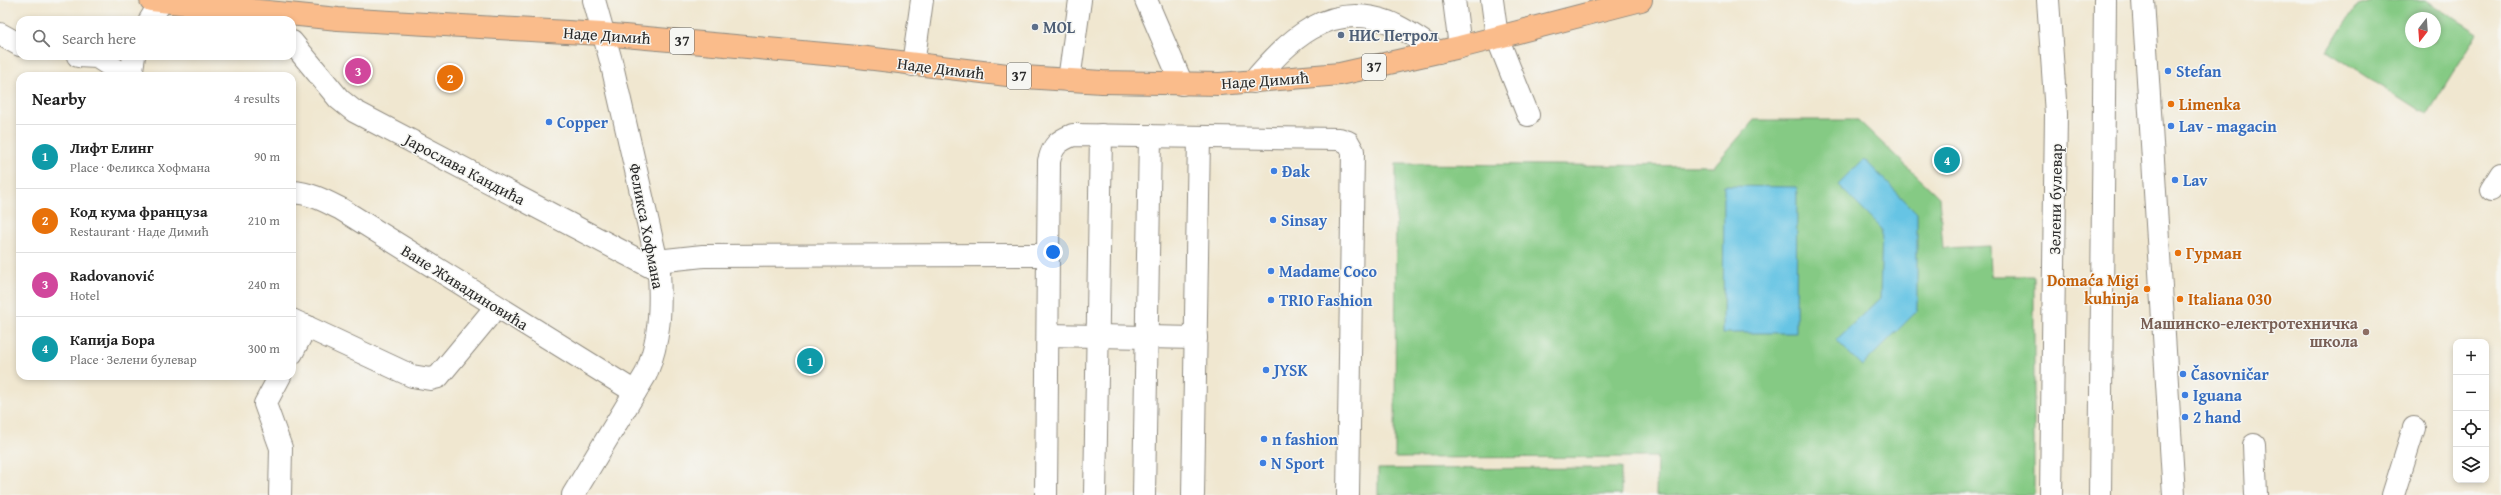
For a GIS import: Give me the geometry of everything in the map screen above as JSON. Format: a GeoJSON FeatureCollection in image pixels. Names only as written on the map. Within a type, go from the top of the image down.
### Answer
{"type":"FeatureCollection","features":[{"type":"Feature","properties":{"kind":"main road","name":"Наде Димић"},"geometry":{"type":"LineString","coordinates":[[212,0],[272,16]]}},
{"type":"Feature","properties":{"kind":"main road","name":"Наде Димић"},"geometry":{"type":"LineString","coordinates":[[296,17],[602,34],[858,57],[913,65],[1069,80],[1182,84],[1253,82],[1340,74],[1460,47],[1641,0]]}},
{"type":"Feature","properties":{"kind":"main road","name":"Наде Димић"},"geometry":{"type":"LineString","coordinates":[[156,1],[235,7]]}},
{"type":"Feature","properties":{"kind":"street","name":"Феликса Хофмана"},"geometry":{"type":"LineString","coordinates":[[572,495],[635,392],[654,354],[659,331],[661,307],[658,266],[611,61],[602,34],[594,0]]}},
{"type":"Feature","properties":{"kind":"street"},"geometry":{"type":"LineString","coordinates":[[913,65],[922,0]]}},
{"type":"Feature","properties":{"kind":"street"},"geometry":{"type":"LineString","coordinates":[[1069,80],[1080,0]]}},
{"type":"Feature","properties":{"kind":"street"},"geometry":{"type":"LineString","coordinates":[[1146,0],[1182,84]]}},
{"type":"Feature","properties":{"kind":"street"},"geometry":{"type":"LineString","coordinates":[[1454,0],[1460,47]]}},
{"type":"Feature","properties":{"kind":"street"},"geometry":{"type":"LineString","coordinates":[[1492,0],[1497,37],[1528,115]]}},
{"type":"Feature","properties":{"kind":"street","name":"Зелени булевар"},"geometry":{"type":"LineString","coordinates":[[2048,0],[2056,114],[2052,495]]}},
{"type":"Feature","properties":{"kind":"street"},"geometry":{"type":"LineString","coordinates":[[2100,495],[2105,0]]}},
{"type":"Feature","properties":{"kind":"street"},"geometry":{"type":"LineString","coordinates":[[2143,0],[2174,495]]}},
{"type":"Feature","properties":{"kind":"street"},"geometry":{"type":"LineString","coordinates":[[151,16],[156,1]]}},
{"type":"Feature","properties":{"kind":"street"},"geometry":{"type":"LineString","coordinates":[[1253,82],[1277,55],[1298,36],[1322,22],[1338,19],[1368,17],[1388,22],[1401,28],[1438,52]]}},
{"type":"Feature","properties":{"kind":"street"},"geometry":{"type":"LineString","coordinates":[[0,34],[16,42]]}},
{"type":"Feature","properties":{"kind":"street","name":"Јарослава Кандића"},"geometry":{"type":"LineString","coordinates":[[296,47],[332,91],[354,111],[658,266]]}},
{"type":"Feature","properties":{"kind":"street"},"geometry":{"type":"LineString","coordinates":[[102,60],[120,72]]}},
{"type":"Feature","properties":{"kind":"street"},"geometry":{"type":"LineString","coordinates":[[132,72],[133,60]]}},
{"type":"Feature","properties":{"kind":"street"},"geometry":{"type":"LineString","coordinates":[[1046,495],[1049,161],[1053,147],[1060,140],[1073,135],[1101,135],[1339,139],[1348,142],[1352,147],[1348,495]]}},
{"type":"Feature","properties":{"kind":"street"},"geometry":{"type":"LineString","coordinates":[[1095,495],[1101,135]]}},
{"type":"Feature","properties":{"kind":"street"},"geometry":{"type":"LineString","coordinates":[[1144,495],[1150,136]]}},
{"type":"Feature","properties":{"kind":"street"},"geometry":{"type":"LineString","coordinates":[[1193,495],[1200,137]]}},
{"type":"Feature","properties":{"kind":"street","name":"Ване Живадиновића"},"geometry":{"type":"LineString","coordinates":[[296,192],[303,192],[321,199],[341,210],[635,392]]}},
{"type":"Feature","properties":{"kind":"street"},"geometry":{"type":"LineString","coordinates":[[658,266],[703,256],[1048,255]]}},
{"type":"Feature","properties":{"kind":"street"},"geometry":{"type":"LineString","coordinates":[[296,336],[299,323],[412,376],[430,379],[438,377],[496,307]]}},
{"type":"Feature","properties":{"kind":"street"},"geometry":{"type":"LineString","coordinates":[[1048,334],[1196,338]]}},
{"type":"Feature","properties":{"kind":"street"},"geometry":{"type":"LineString","coordinates":[[278,380],[265,404],[282,448],[280,495]]}},
{"type":"Feature","properties":{"kind":"street"},"geometry":{"type":"LineString","coordinates":[[2393,495],[2414,428]]}},
{"type":"Feature","properties":{"kind":"street"},"geometry":{"type":"LineString","coordinates":[[2254,445],[2256,495]]}},
{"type":"Feature","properties":{"kind":"green space"},"geometry":{"type":"Polygon","coordinates":[[[2373,0],[2426,0],[2478,33],[2427,115],[2327,51],[2357,5],[2373,0]]]}},
{"type":"Feature","properties":{"kind":"green space"},"geometry":{"type":"Polygon","coordinates":[[[1754,120],[1858,120],[1939,197],[1943,248],[1990,246],[1991,276],[2034,276],[2034,495],[1656,495],[1657,457],[1395,458],[1396,164],[1714,166],[1754,120]]]}},
{"type":"Feature","properties":{"kind":"green space"},"geometry":{"type":"Polygon","coordinates":[[[1621,468],[1621,495],[1378,495],[1378,469],[1621,468]]]}},
{"type":"Feature","properties":{"kind":"water"},"geometry":{"type":"Polygon","coordinates":[[[1864,159],[1917,213],[1917,311],[1862,366],[1836,340],[1880,298],[1882,229],[1838,185],[1864,159]]]}},
{"type":"Feature","properties":{"kind":"water"},"geometry":{"type":"Polygon","coordinates":[[[1724,186],[1797,187],[1796,333],[1723,333],[1724,186]]]}},
{"type":"Feature","properties":{"kind":"place","name":"MOL"},"geometry":{"type":"Point","coordinates":[1035,27]}},
{"type":"Feature","properties":{"kind":"place","name":"НИС Петрол"},"geometry":{"type":"Point","coordinates":[1341,35]}},
{"type":"Feature","properties":{"kind":"place","name":"Radovanović"},"geometry":{"type":"Point","coordinates":[358,71]}},
{"type":"Feature","properties":{"kind":"place","name":"Stefan"},"geometry":{"type":"Point","coordinates":[2168,71]}},
{"type":"Feature","properties":{"kind":"place","name":"Код кума француза"},"geometry":{"type":"Point","coordinates":[450,78]}},
{"type":"Feature","properties":{"kind":"place","name":"Limenka"},"geometry":{"type":"Point","coordinates":[2171,104]}},
{"type":"Feature","properties":{"kind":"place","name":"Copper"},"geometry":{"type":"Point","coordinates":[549,122]}},
{"type":"Feature","properties":{"kind":"place","name":"Lav - magacin"},"geometry":{"type":"Point","coordinates":[2171,126]}},
{"type":"Feature","properties":{"kind":"place","name":"Капија Бора"},"geometry":{"type":"Point","coordinates":[1947,160]}},
{"type":"Feature","properties":{"kind":"place","name":"Đak"},"geometry":{"type":"Point","coordinates":[1274,171]}},
{"type":"Feature","properties":{"kind":"place","name":"Lav"},"geometry":{"type":"Point","coordinates":[2175,180]}},
{"type":"Feature","properties":{"kind":"place","name":"Sinsay"},"geometry":{"type":"Point","coordinates":[1273,220]}},
{"type":"Feature","properties":{"kind":"place","name":"Гурман"},"geometry":{"type":"Point","coordinates":[2178,253]}},
{"type":"Feature","properties":{"kind":"place","name":"Madame Coco"},"geometry":{"type":"Point","coordinates":[1271,271]}},
{"type":"Feature","properties":{"kind":"place","name":"Domaća Migi kuhinja"},"geometry":{"type":"Point","coordinates":[2147,289]}},
{"type":"Feature","properties":{"kind":"place","name":"Italiana 030"},"geometry":{"type":"Point","coordinates":[2180,299]}},
{"type":"Feature","properties":{"kind":"place","name":"TRIO Fashion"},"geometry":{"type":"Point","coordinates":[1271,300]}},
{"type":"Feature","properties":{"kind":"place","name":"Машинско-електротехничка школа"},"geometry":{"type":"Point","coordinates":[2366,332]}},
{"type":"Feature","properties":{"kind":"place","name":"Лифт Елинг"},"geometry":{"type":"Point","coordinates":[810,361]}},
{"type":"Feature","properties":{"kind":"place","name":"JYSK"},"geometry":{"type":"Point","coordinates":[1266,370]}},
{"type":"Feature","properties":{"kind":"place","name":"Časovničar"},"geometry":{"type":"Point","coordinates":[2183,374]}},
{"type":"Feature","properties":{"kind":"place","name":"Iguana"},"geometry":{"type":"Point","coordinates":[2185,395]}},
{"type":"Feature","properties":{"kind":"place","name":"2 hand"},"geometry":{"type":"Point","coordinates":[2185,417]}},
{"type":"Feature","properties":{"kind":"place","name":"n fashion"},"geometry":{"type":"Point","coordinates":[1264,439]}},
{"type":"Feature","properties":{"kind":"place","name":"N Sport"},"geometry":{"type":"Point","coordinates":[1263,463]}}]}
